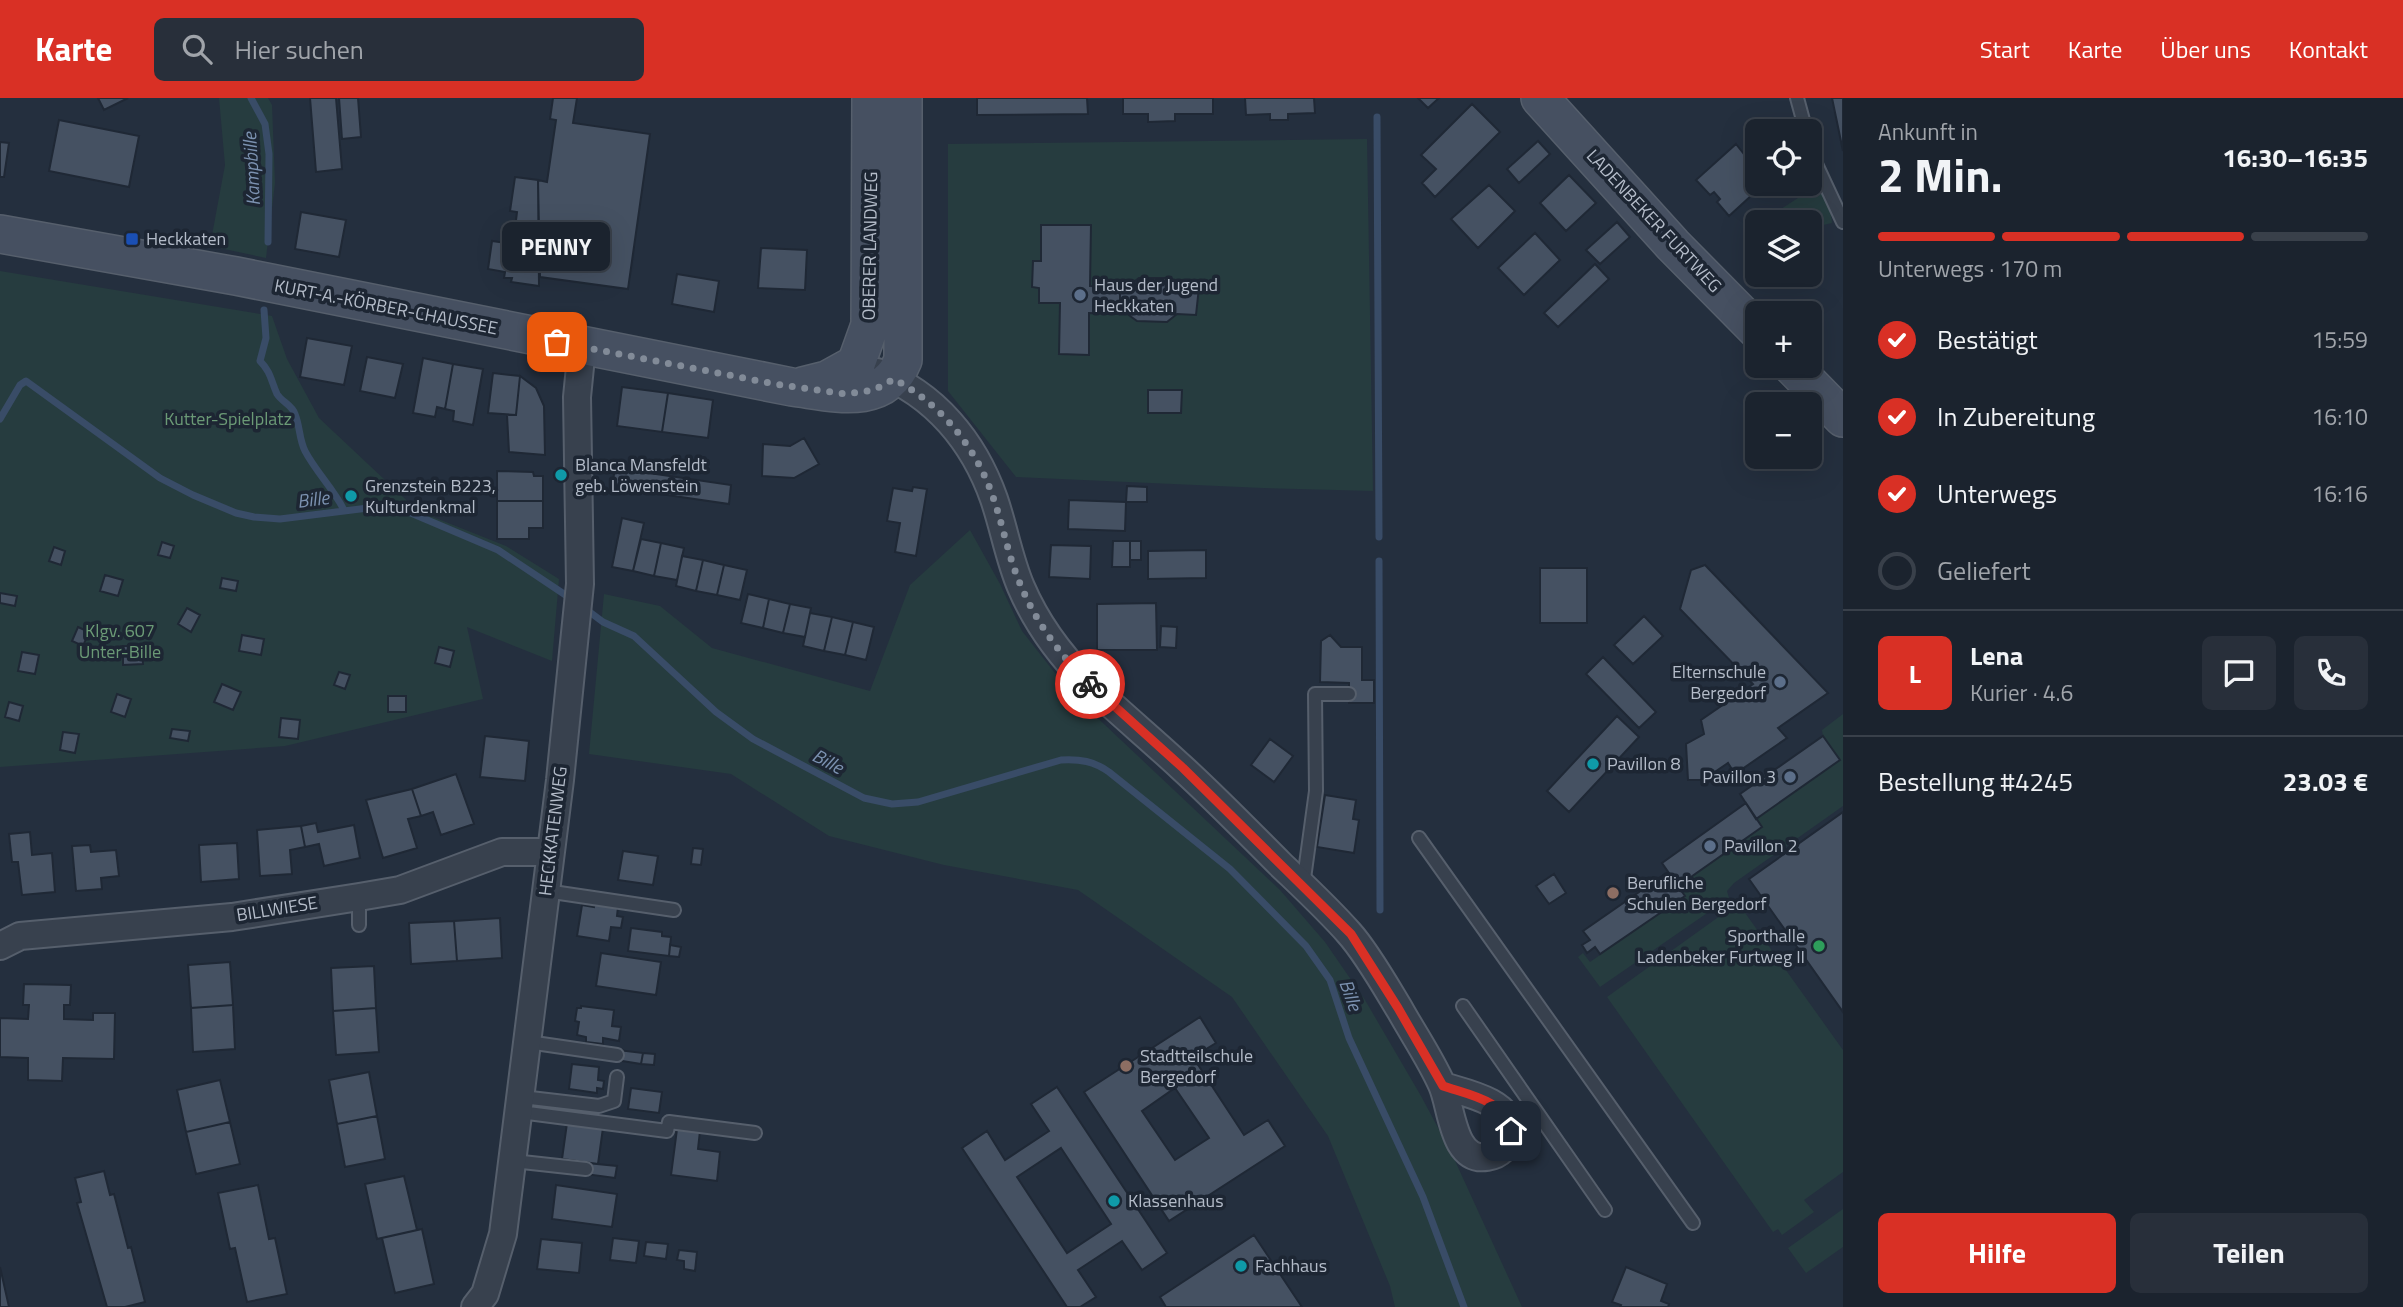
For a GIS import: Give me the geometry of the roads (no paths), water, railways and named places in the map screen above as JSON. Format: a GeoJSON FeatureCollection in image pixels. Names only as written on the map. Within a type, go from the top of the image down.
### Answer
{"type":"FeatureCollection","features":[{"type":"Feature","properties":{"kind":"main road","name":"OBERER LANDWEG"},"geometry":{"type":"LineString","coordinates":[[856,364],[870,326],[872,98]]}},
{"type":"Feature","properties":{"kind":"main road","name":"OBERER LANDWEG"},"geometry":{"type":"LineString","coordinates":[[894,379],[904,360],[905,343],[903,98]]}},
{"type":"Feature","properties":{"kind":"main road","name":"LADENBEKER FURTWEG"},"geometry":{"type":"LineString","coordinates":[[1545,102],[1674,245],[1745,318]]}},
{"type":"Feature","properties":{"kind":"main road"},"geometry":{"type":"LineString","coordinates":[[871,151],[884,169],[903,172]]}},
{"type":"Feature","properties":{"kind":"main road","name":"KURT-A.-KÖRBER-CHAUSSEE"},"geometry":{"type":"LineString","coordinates":[[0,234],[236,276],[792,387],[845,394],[866,393],[883,387],[894,379]]}},
{"type":"Feature","properties":{"kind":"main road"},"geometry":{"type":"LineString","coordinates":[[792,387],[827,380],[856,364]]}},
{"type":"Feature","properties":{"kind":"main road"},"geometry":{"type":"LineString","coordinates":[[1804,378],[1843,418]]}},
{"type":"Feature","properties":{"kind":"street","name":"HECKKATENWEG"},"geometry":{"type":"LineString","coordinates":[[475,1307],[485,1294],[503,1234],[521,1104],[575,634],[580,584],[577,397],[582,347]]}},
{"type":"Feature","properties":{"kind":"street"},"geometry":{"type":"LineString","coordinates":[[856,364],[894,379],[938,409],[965,441],[983,471],[1021,586],[1038,621],[1064,657],[1183,768],[1351,934],[1443,1086],[1461,1143],[1470,1153],[1480,1157],[1491,1157],[1501,1152],[1510,1142],[1511,1131],[1520,1112],[1502,1111],[1486,1100],[1443,1086]]}},
{"type":"Feature","properties":{"kind":"street","name":"BILLWIESE"},"geometry":{"type":"LineString","coordinates":[[0,946],[20,936],[232,917],[400,891],[502,852],[550,852]]}},
{"type":"Feature","properties":{"kind":"lane"},"geometry":{"type":"LineString","coordinates":[[1797,98],[1803,119]]}},
{"type":"Feature","properties":{"kind":"lane"},"geometry":{"type":"LineString","coordinates":[[1822,172],[1843,222]]}},
{"type":"Feature","properties":{"kind":"lane"},"geometry":{"type":"LineString","coordinates":[[1303,886],[1316,791],[1315,694],[1349,694]]}},
{"type":"Feature","properties":{"kind":"lane"},"geometry":{"type":"LineString","coordinates":[[1419,838],[1693,1223]]}},
{"type":"Feature","properties":{"kind":"lane"},"geometry":{"type":"LineString","coordinates":[[546,891],[674,910]]}},
{"type":"Feature","properties":{"kind":"lane"},"geometry":{"type":"LineString","coordinates":[[359,897],[359,925]]}},
{"type":"Feature","properties":{"kind":"lane"},"geometry":{"type":"LineString","coordinates":[[1463,1006],[1520,1112],[1605,1210]]}},
{"type":"Feature","properties":{"kind":"lane"},"geometry":{"type":"LineString","coordinates":[[528,1042],[617,1055]]}},
{"type":"Feature","properties":{"kind":"lane"},"geometry":{"type":"LineString","coordinates":[[521,1104],[598,1106],[614,1101],[617,1077]]}},
{"type":"Feature","properties":{"kind":"lane"},"geometry":{"type":"LineString","coordinates":[[521,1104],[667,1130],[668,1122],[755,1133]]}},
{"type":"Feature","properties":{"kind":"lane"},"geometry":{"type":"LineString","coordinates":[[513,1161],[586,1169]]}},
{"type":"Feature","properties":{"kind":"waterway","name":"Kampbille"},"geometry":{"type":"LineString","coordinates":[[251,98],[265,124],[269,154],[268,242]]}},
{"type":"Feature","properties":{"kind":"waterway"},"geometry":{"type":"LineString","coordinates":[[1377,117],[1379,537]]}},
{"type":"Feature","properties":{"kind":"waterway","name":"Kampbille"},"geometry":{"type":"LineString","coordinates":[[264,310],[266,338],[260,361],[269,373],[277,394],[294,411],[305,451],[344,510]]}},
{"type":"Feature","properties":{"kind":"waterway","name":"Bille"},"geometry":{"type":"LineString","coordinates":[[0,419],[20,385],[26,381],[160,478],[236,513],[280,519],[392,505],[498,550],[573,600]]}},
{"type":"Feature","properties":{"kind":"waterway"},"geometry":{"type":"LineString","coordinates":[[1379,561],[1380,910]]}},
{"type":"Feature","properties":{"kind":"waterway","name":"Bille"},"geometry":{"type":"LineString","coordinates":[[583,607],[603,622],[634,636],[716,712],[753,739],[864,798],[892,804],[918,802],[1061,760],[1086,762],[1109,772],[1230,869],[1306,946],[1330,980],[1349,1038],[1423,1197],[1464,1307]]}},
{"type":"Feature","properties":{"kind":"place","name":"Heckkaten"},"geometry":{"type":"Point","coordinates":[132,239]}},
{"type":"Feature","properties":{"kind":"place","name":"Haus der Jugend Heckkaten"},"geometry":{"type":"Point","coordinates":[1080,295]}},
{"type":"Feature","properties":{"kind":"place","name":"PENNY"},"geometry":{"type":"Point","coordinates":[557,342]}},
{"type":"Feature","properties":{"kind":"place","name":"Blanca Mansfeldt geb. Löwenstein"},"geometry":{"type":"Point","coordinates":[561,475]}},
{"type":"Feature","properties":{"kind":"place","name":"Grenzstein B223, Kulturdenkmal"},"geometry":{"type":"Point","coordinates":[351,496]}},
{"type":"Feature","properties":{"kind":"place","name":"Elternschule Bergedorf"},"geometry":{"type":"Point","coordinates":[1780,682]}},
{"type":"Feature","properties":{"kind":"place","name":"Pavillon 8"},"geometry":{"type":"Point","coordinates":[1593,764]}},
{"type":"Feature","properties":{"kind":"place","name":"Pavillon 3"},"geometry":{"type":"Point","coordinates":[1790,777]}},
{"type":"Feature","properties":{"kind":"place","name":"Pavillon 2"},"geometry":{"type":"Point","coordinates":[1710,846]}},
{"type":"Feature","properties":{"kind":"place","name":"Berufliche Schulen Bergedorf"},"geometry":{"type":"Point","coordinates":[1613,893]}},
{"type":"Feature","properties":{"kind":"place","name":"Sporthalle Ladenbeker Furtweg II"},"geometry":{"type":"Point","coordinates":[1819,946]}},
{"type":"Feature","properties":{"kind":"place","name":"Stadtteilschule Bergedorf"},"geometry":{"type":"Point","coordinates":[1126,1066]}},
{"type":"Feature","properties":{"kind":"place","name":"Klassenhaus"},"geometry":{"type":"Point","coordinates":[1114,1201]}},
{"type":"Feature","properties":{"kind":"place","name":"Fachhaus"},"geometry":{"type":"Point","coordinates":[1241,1266]}},
{"type":"Feature","properties":{"kind":"park label","name":"Kutter-Spielplatz"},"geometry":{"type":"Point","coordinates":[228,419]}},
{"type":"Feature","properties":{"kind":"park label","name":"Klgv. 607 Unter-Bille"},"geometry":{"type":"Point","coordinates":[120,641]}}]}
